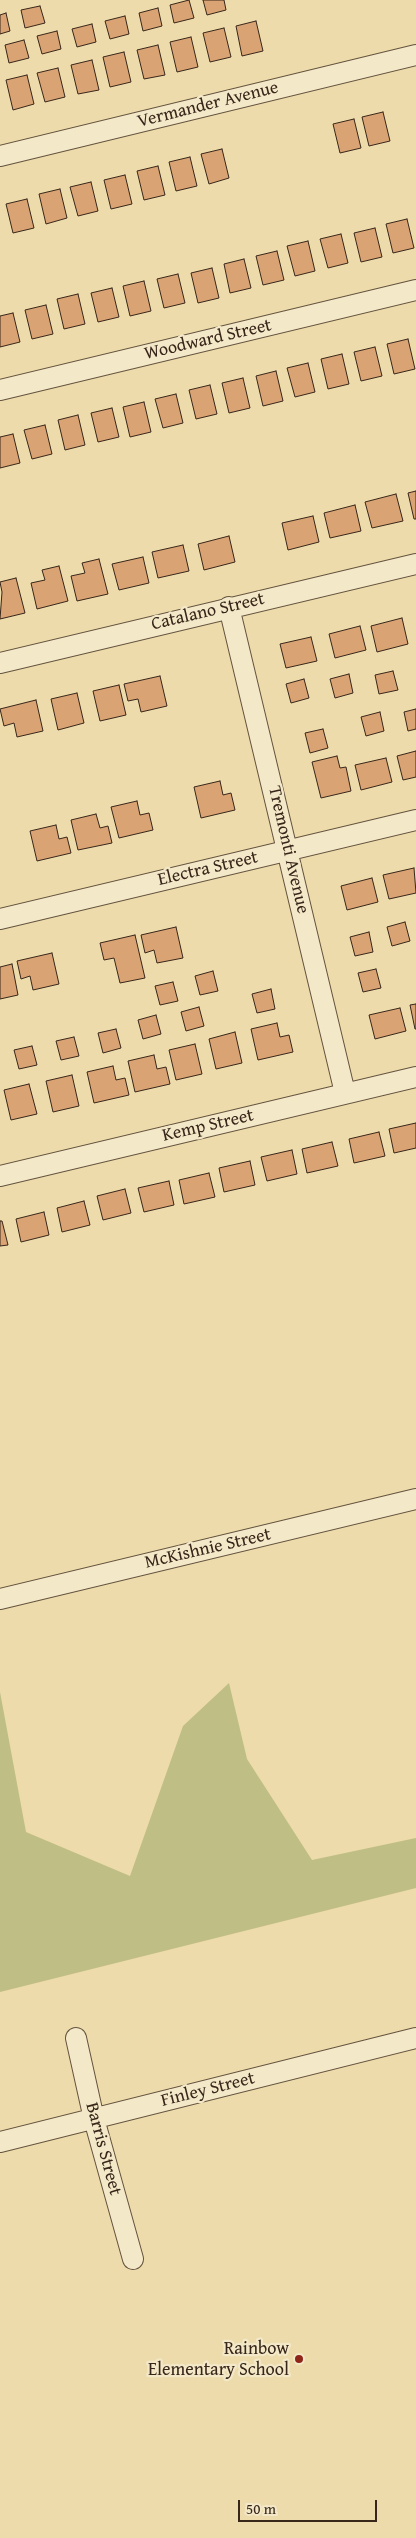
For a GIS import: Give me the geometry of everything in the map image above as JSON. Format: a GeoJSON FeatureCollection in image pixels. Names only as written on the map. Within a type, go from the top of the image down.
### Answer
{"type":"FeatureCollection","features":[{"type":"Feature","properties":{"kind":"street","name":"Vermander Avenue"},"geometry":{"type":"LineString","coordinates":[[0,156],[416,55]]}},
{"type":"Feature","properties":{"kind":"street","name":"Woodward Street"},"geometry":{"type":"LineString","coordinates":[[0,390],[416,290]]}},
{"type":"Feature","properties":{"kind":"street","name":"Catalano Street"},"geometry":{"type":"LineString","coordinates":[[0,663],[416,564]]}},
{"type":"Feature","properties":{"kind":"street","name":"Tremonti Avenue"},"geometry":{"type":"LineString","coordinates":[[229,607],[345,1093]]}},
{"type":"Feature","properties":{"kind":"street","name":"Electra Street"},"geometry":{"type":"LineString","coordinates":[[0,918],[416,820]]}},
{"type":"Feature","properties":{"kind":"street","name":"Kemp Street"},"geometry":{"type":"LineString","coordinates":[[0,1176],[416,1077]]}},
{"type":"Feature","properties":{"kind":"street","name":"McKishnie Street"},"geometry":{"type":"LineString","coordinates":[[0,1599],[416,1499]]}},
{"type":"Feature","properties":{"kind":"street","name":"Barris Street"},"geometry":{"type":"LineString","coordinates":[[76,2038],[94,2119],[133,2258]]}},
{"type":"Feature","properties":{"kind":"street","name":"Finley Street"},"geometry":{"type":"LineString","coordinates":[[0,2142],[416,2038]]}},
{"type":"Feature","properties":{"kind":"shaded area"},"geometry":{"type":"Polygon","coordinates":[[[229,1683],[247,1759],[312,1860],[416,1838],[416,1888],[0,1992],[0,1692],[26,1832],[130,1876],[183,1726],[229,1683]]]}},
{"type":"Feature","properties":{"kind":"building"},"geometry":{"type":"Polygon","coordinates":[[[189,0],[194,18],[174,23],[170,5],[189,0]]]}},
{"type":"Feature","properties":{"kind":"building"},"geometry":{"type":"Polygon","coordinates":[[[203,0],[224,0],[226,10],[207,15],[203,0]]]}},
{"type":"Feature","properties":{"kind":"building"},"geometry":{"type":"Polygon","coordinates":[[[40,6],[45,23],[25,28],[21,10],[40,6]]]}},
{"type":"Feature","properties":{"kind":"building"},"geometry":{"type":"Polygon","coordinates":[[[158,8],[162,26],[143,31],[139,13],[158,8]]]}},
{"type":"Feature","properties":{"kind":"building"},"geometry":{"type":"Polygon","coordinates":[[[6,13],[10,31],[0,34],[0,15],[6,13]]]}},
{"type":"Feature","properties":{"kind":"building"},"geometry":{"type":"Polygon","coordinates":[[[125,16],[129,34],[110,39],[105,21],[125,16]]]}},
{"type":"Feature","properties":{"kind":"building"},"geometry":{"type":"Polygon","coordinates":[[[256,21],[263,51],[242,56],[236,26],[256,21]]]}},
{"type":"Feature","properties":{"kind":"building"},"geometry":{"type":"Polygon","coordinates":[[[92,24],[96,42],[77,47],[72,29],[92,24]]]}},
{"type":"Feature","properties":{"kind":"building"},"geometry":{"type":"Polygon","coordinates":[[[224,28],[231,57],[210,62],[203,33],[224,28]]]}},
{"type":"Feature","properties":{"kind":"building"},"geometry":{"type":"Polygon","coordinates":[[[57,31],[61,49],[42,54],[37,36],[57,31]]]}},
{"type":"Feature","properties":{"kind":"building"},"geometry":{"type":"Polygon","coordinates":[[[191,37],[198,67],[177,72],[170,42],[191,37]]]}},
{"type":"Feature","properties":{"kind":"building"},"geometry":{"type":"Polygon","coordinates":[[[24,40],[29,58],[9,63],[5,45],[24,40]]]}},
{"type":"Feature","properties":{"kind":"building"},"geometry":{"type":"Polygon","coordinates":[[[158,45],[165,75],[144,79],[137,50],[158,45]]]}},
{"type":"Feature","properties":{"kind":"building"},"geometry":{"type":"Polygon","coordinates":[[[124,52],[131,82],[110,87],[103,57],[124,52]]]}},
{"type":"Feature","properties":{"kind":"building"},"geometry":{"type":"Polygon","coordinates":[[[92,60],[99,90],[78,94],[71,65],[92,60]]]}},
{"type":"Feature","properties":{"kind":"building"},"geometry":{"type":"Polygon","coordinates":[[[58,68],[65,97],[45,102],[37,73],[58,68]]]}},
{"type":"Feature","properties":{"kind":"building"},"geometry":{"type":"Polygon","coordinates":[[[27,75],[34,104],[13,110],[6,80],[27,75]]]}},
{"type":"Feature","properties":{"kind":"building"},"geometry":{"type":"Polygon","coordinates":[[[383,112],[390,141],[369,146],[362,117],[383,112]]]}},
{"type":"Feature","properties":{"kind":"building"},"geometry":{"type":"Polygon","coordinates":[[[354,119],[361,148],[340,153],[333,124],[354,119]]]}},
{"type":"Feature","properties":{"kind":"building"},"geometry":{"type":"Polygon","coordinates":[[[222,149],[229,178],[209,184],[201,154],[222,149]]]}},
{"type":"Feature","properties":{"kind":"building"},"geometry":{"type":"Polygon","coordinates":[[[190,157],[197,186],[176,191],[169,162],[190,157]]]}},
{"type":"Feature","properties":{"kind":"building"},"geometry":{"type":"Polygon","coordinates":[[[158,166],[165,195],[144,200],[137,171],[158,166]]]}},
{"type":"Feature","properties":{"kind":"building"},"geometry":{"type":"Polygon","coordinates":[[[125,175],[132,204],[111,209],[104,180],[125,175]]]}},
{"type":"Feature","properties":{"kind":"building"},"geometry":{"type":"Polygon","coordinates":[[[91,182],[98,211],[78,216],[70,187],[91,182]]]}},
{"type":"Feature","properties":{"kind":"building"},"geometry":{"type":"Polygon","coordinates":[[[60,189],[67,218],[46,224],[39,194],[60,189]]]}},
{"type":"Feature","properties":{"kind":"building"},"geometry":{"type":"Polygon","coordinates":[[[27,199],[34,228],[13,233],[6,204],[27,199]]]}},
{"type":"Feature","properties":{"kind":"building"},"geometry":{"type":"Polygon","coordinates":[[[407,219],[414,248],[393,253],[386,224],[407,219]]]}},
{"type":"Feature","properties":{"kind":"building"},"geometry":{"type":"Polygon","coordinates":[[[375,228],[382,257],[361,262],[354,233],[375,228]]]}},
{"type":"Feature","properties":{"kind":"building"},"geometry":{"type":"Polygon","coordinates":[[[341,234],[348,263],[328,268],[320,239],[341,234]]]}},
{"type":"Feature","properties":{"kind":"building"},"geometry":{"type":"Polygon","coordinates":[[[308,241],[315,271],[295,276],[287,246],[308,241]]]}},
{"type":"Feature","properties":{"kind":"building"},"geometry":{"type":"Polygon","coordinates":[[[277,251],[284,280],[263,285],[256,256],[277,251]]]}},
{"type":"Feature","properties":{"kind":"building"},"geometry":{"type":"Polygon","coordinates":[[[244,259],[251,288],[230,293],[224,264],[244,259]]]}},
{"type":"Feature","properties":{"kind":"building"},"geometry":{"type":"Polygon","coordinates":[[[212,268],[219,298],[198,303],[191,273],[212,268]]]}},
{"type":"Feature","properties":{"kind":"building"},"geometry":{"type":"Polygon","coordinates":[[[178,274],[185,303],[164,308],[157,279],[178,274]]]}},
{"type":"Feature","properties":{"kind":"building"},"geometry":{"type":"Polygon","coordinates":[[[144,281],[151,311],[130,316],[123,286],[144,281]]]}},
{"type":"Feature","properties":{"kind":"building"},"geometry":{"type":"Polygon","coordinates":[[[112,288],[119,317],[98,322],[91,293],[112,288]]]}},
{"type":"Feature","properties":{"kind":"building"},"geometry":{"type":"Polygon","coordinates":[[[78,294],[85,324],[64,329],[57,299],[78,294]]]}},
{"type":"Feature","properties":{"kind":"building"},"geometry":{"type":"Polygon","coordinates":[[[46,305],[53,334],[32,339],[25,310],[46,305]]]}},
{"type":"Feature","properties":{"kind":"building"},"geometry":{"type":"Polygon","coordinates":[[[13,313],[20,342],[0,347],[0,316],[13,313]]]}},
{"type":"Feature","properties":{"kind":"building"},"geometry":{"type":"Polygon","coordinates":[[[408,339],[415,369],[394,374],[387,344],[408,339]]]}},
{"type":"Feature","properties":{"kind":"building"},"geometry":{"type":"Polygon","coordinates":[[[375,347],[382,376],[361,381],[354,352],[375,347]]]}},
{"type":"Feature","properties":{"kind":"building"},"geometry":{"type":"Polygon","coordinates":[[[342,354],[349,384],[328,389],[321,359],[342,354]]]}},
{"type":"Feature","properties":{"kind":"building"},"geometry":{"type":"Polygon","coordinates":[[[308,363],[315,392],[295,397],[287,368],[308,363]]]}},
{"type":"Feature","properties":{"kind":"building"},"geometry":{"type":"Polygon","coordinates":[[[276,371],[283,401],[263,406],[256,376],[276,371]]]}},
{"type":"Feature","properties":{"kind":"building"},"geometry":{"type":"Polygon","coordinates":[[[243,378],[250,408],[229,413],[222,383],[243,378]]]}},
{"type":"Feature","properties":{"kind":"building"},"geometry":{"type":"Polygon","coordinates":[[[210,385],[217,414],[196,419],[189,390],[210,385]]]}},
{"type":"Feature","properties":{"kind":"building"},"geometry":{"type":"Polygon","coordinates":[[[176,394],[183,423],[163,428],[155,399],[176,394]]]}},
{"type":"Feature","properties":{"kind":"building"},"geometry":{"type":"Polygon","coordinates":[[[144,402],[151,432],[130,437],[123,407],[144,402]]]}},
{"type":"Feature","properties":{"kind":"building"},"geometry":{"type":"Polygon","coordinates":[[[112,408],[119,437],[98,442],[91,413],[112,408]]]}},
{"type":"Feature","properties":{"kind":"building"},"geometry":{"type":"Polygon","coordinates":[[[78,415],[85,445],[65,450],[58,420],[78,415]]]}},
{"type":"Feature","properties":{"kind":"building"},"geometry":{"type":"Polygon","coordinates":[[[45,425],[52,454],[32,459],[24,430],[45,425]]]}},
{"type":"Feature","properties":{"kind":"building"},"geometry":{"type":"Polygon","coordinates":[[[13,434],[20,463],[0,468],[0,437],[13,434]]]}},
{"type":"Feature","properties":{"kind":"building"},"geometry":{"type":"Polygon","coordinates":[[[416,491],[416,519],[414,519],[408,493],[416,491]]]}},
{"type":"Feature","properties":{"kind":"building"},"geometry":{"type":"Polygon","coordinates":[[[396,494],[403,521],[372,528],[365,502],[396,494]]]}},
{"type":"Feature","properties":{"kind":"building"},"geometry":{"type":"Polygon","coordinates":[[[355,505],[361,531],[330,538],[324,513],[355,505]]]}},
{"type":"Feature","properties":{"kind":"building"},"geometry":{"type":"Polygon","coordinates":[[[313,516],[319,542],[288,550],[282,523],[313,516]]]}},
{"type":"Feature","properties":{"kind":"building"},"geometry":{"type":"Polygon","coordinates":[[[229,536],[235,562],[204,570],[198,544],[229,536]]]}},
{"type":"Feature","properties":{"kind":"building"},"geometry":{"type":"Polygon","coordinates":[[[183,545],[189,571],[158,578],[152,552],[183,545]]]}},
{"type":"Feature","properties":{"kind":"building"},"geometry":{"type":"Polygon","coordinates":[[[143,557],[149,583],[119,590],[112,564],[143,557]]]}},
{"type":"Feature","properties":{"kind":"building"},"geometry":{"type":"Polygon","coordinates":[[[99,559],[108,594],[77,601],[71,576],[85,573],[82,563],[99,559]]]}},
{"type":"Feature","properties":{"kind":"building"},"geometry":{"type":"Polygon","coordinates":[[[59,566],[68,601],[37,609],[31,583],[45,580],[42,570],[59,566]]]}},
{"type":"Feature","properties":{"kind":"building"},"geometry":{"type":"Polygon","coordinates":[[[16,578],[25,613],[0,619],[2,592],[0,582],[16,578]]]}},
{"type":"Feature","properties":{"kind":"building"},"geometry":{"type":"Polygon","coordinates":[[[402,618],[408,644],[377,652],[371,626],[402,618]]]}},
{"type":"Feature","properties":{"kind":"building"},"geometry":{"type":"Polygon","coordinates":[[[360,626],[366,650],[335,658],[329,634],[360,626]]]}},
{"type":"Feature","properties":{"kind":"building"},"geometry":{"type":"Polygon","coordinates":[[[311,637],[317,661],[286,668],[280,644],[311,637]]]}},
{"type":"Feature","properties":{"kind":"building"},"geometry":{"type":"Polygon","coordinates":[[[393,671],[398,690],[379,694],[375,675],[393,671]]]}},
{"type":"Feature","properties":{"kind":"building"},"geometry":{"type":"Polygon","coordinates":[[[349,674],[353,693],[335,698],[330,679],[349,674]]]}},
{"type":"Feature","properties":{"kind":"building"},"geometry":{"type":"Polygon","coordinates":[[[160,676],[167,706],[141,712],[138,699],[128,701],[124,684],[160,676]]]}},
{"type":"Feature","properties":{"kind":"building"},"geometry":{"type":"Polygon","coordinates":[[[304,679],[309,698],[291,703],[286,684],[304,679]]]}},
{"type":"Feature","properties":{"kind":"building"},"geometry":{"type":"Polygon","coordinates":[[[119,685],[126,715],[100,721],[93,691],[119,685]]]}},
{"type":"Feature","properties":{"kind":"building"},"geometry":{"type":"Polygon","coordinates":[[[77,693],[84,723],[58,730],[51,699],[77,693]]]}},
{"type":"Feature","properties":{"kind":"building"},"geometry":{"type":"Polygon","coordinates":[[[36,700],[43,731],[17,737],[14,723],[4,726],[0,709],[36,700]]]}},
{"type":"Feature","properties":{"kind":"building"},"geometry":{"type":"Polygon","coordinates":[[[416,709],[416,729],[408,731],[404,712],[416,709]]]}},
{"type":"Feature","properties":{"kind":"building"},"geometry":{"type":"Polygon","coordinates":[[[380,712],[384,731],[366,736],[361,717],[380,712]]]}},
{"type":"Feature","properties":{"kind":"building"},"geometry":{"type":"Polygon","coordinates":[[[323,729],[328,748],[310,753],[305,733],[323,729]]]}},
{"type":"Feature","properties":{"kind":"building"},"geometry":{"type":"Polygon","coordinates":[[[416,751],[416,777],[403,780],[397,756],[416,751]]]}},
{"type":"Feature","properties":{"kind":"building"},"geometry":{"type":"Polygon","coordinates":[[[337,756],[340,768],[346,767],[351,791],[321,798],[312,762],[337,756]]]}},
{"type":"Feature","properties":{"kind":"building"},"geometry":{"type":"Polygon","coordinates":[[[386,758],[392,782],[361,790],[355,765],[386,758]]]}},
{"type":"Feature","properties":{"kind":"building"},"geometry":{"type":"Polygon","coordinates":[[[220,781],[223,795],[231,793],[235,810],[201,818],[194,787],[220,781]]]}},
{"type":"Feature","properties":{"kind":"building"},"geometry":{"type":"Polygon","coordinates":[[[137,801],[140,815],[149,813],[153,830],[119,838],[111,807],[137,801]]]}},
{"type":"Feature","properties":{"kind":"building"},"geometry":{"type":"Polygon","coordinates":[[[96,814],[100,828],[108,826],[112,843],[78,850],[71,820],[96,814]]]}},
{"type":"Feature","properties":{"kind":"building"},"geometry":{"type":"Polygon","coordinates":[[[56,825],[59,839],[67,837],[71,853],[37,861],[30,831],[56,825]]]}},
{"type":"Feature","properties":{"kind":"building"},"geometry":{"type":"Polygon","coordinates":[[[414,868],[416,893],[389,899],[383,875],[414,868]]]}},
{"type":"Feature","properties":{"kind":"building"},"geometry":{"type":"Polygon","coordinates":[[[372,878],[378,902],[347,910],[341,886],[372,878]]]}},
{"type":"Feature","properties":{"kind":"building"},"geometry":{"type":"Polygon","coordinates":[[[405,922],[410,941],[392,946],[387,927],[405,922]]]}},
{"type":"Feature","properties":{"kind":"building"},"geometry":{"type":"Polygon","coordinates":[[[176,927],[183,958],[157,963],[154,950],[145,953],[141,935],[176,927]]]}},
{"type":"Feature","properties":{"kind":"building"},"geometry":{"type":"Polygon","coordinates":[[[369,932],[373,952],[355,956],[350,937],[369,932]]]}},
{"type":"Feature","properties":{"kind":"building"},"geometry":{"type":"Polygon","coordinates":[[[135,935],[145,978],[120,983],[114,958],[104,960],[100,943],[135,935]]]}},
{"type":"Feature","properties":{"kind":"building"},"geometry":{"type":"Polygon","coordinates":[[[52,953],[59,984],[33,990],[30,976],[21,979],[17,961],[52,953]]]}},
{"type":"Feature","properties":{"kind":"building"},"geometry":{"type":"Polygon","coordinates":[[[12,964],[18,995],[0,999],[0,967],[12,964]]]}},
{"type":"Feature","properties":{"kind":"building"},"geometry":{"type":"Polygon","coordinates":[[[376,969],[381,988],[363,992],[358,973],[376,969]]]}},
{"type":"Feature","properties":{"kind":"building"},"geometry":{"type":"Polygon","coordinates":[[[213,971],[218,991],[200,995],[195,976],[213,971]]]}},
{"type":"Feature","properties":{"kind":"building"},"geometry":{"type":"Polygon","coordinates":[[[173,982],[178,1001],[160,1005],[155,986],[173,982]]]}},
{"type":"Feature","properties":{"kind":"building"},"geometry":{"type":"Polygon","coordinates":[[[271,989],[275,1009],[257,1013],[252,994],[271,989]]]}},
{"type":"Feature","properties":{"kind":"building"},"geometry":{"type":"Polygon","coordinates":[[[416,1004],[416,1029],[415,1029],[410,1005],[416,1004]]]}},
{"type":"Feature","properties":{"kind":"building"},"geometry":{"type":"Polygon","coordinates":[[[199,1007],[204,1026],[186,1031],[181,1012],[199,1007]]]}},
{"type":"Feature","properties":{"kind":"building"},"geometry":{"type":"Polygon","coordinates":[[[400,1008],[406,1031],[375,1039],[369,1015],[400,1008]]]}},
{"type":"Feature","properties":{"kind":"building"},"geometry":{"type":"Polygon","coordinates":[[[156,1015],[161,1034],[143,1039],[138,1020],[156,1015]]]}},
{"type":"Feature","properties":{"kind":"building"},"geometry":{"type":"Polygon","coordinates":[[[277,1023],[280,1037],[289,1035],[293,1052],[258,1060],[251,1029],[277,1023]]]}},
{"type":"Feature","properties":{"kind":"building"},"geometry":{"type":"Polygon","coordinates":[[[116,1029],[121,1048],[103,1053],[98,1033],[116,1029]]]}},
{"type":"Feature","properties":{"kind":"building"},"geometry":{"type":"Polygon","coordinates":[[[235,1032],[242,1063],[216,1069],[209,1039],[235,1032]]]}},
{"type":"Feature","properties":{"kind":"building"},"geometry":{"type":"Polygon","coordinates":[[[74,1037],[79,1056],[61,1060],[56,1041],[74,1037]]]}},
{"type":"Feature","properties":{"kind":"building"},"geometry":{"type":"Polygon","coordinates":[[[195,1044],[202,1074],[176,1080],[169,1050],[195,1044]]]}},
{"type":"Feature","properties":{"kind":"building"},"geometry":{"type":"Polygon","coordinates":[[[32,1046],[37,1065],[19,1069],[14,1050],[32,1046]]]}},
{"type":"Feature","properties":{"kind":"building"},"geometry":{"type":"Polygon","coordinates":[[[154,1055],[157,1069],[166,1067],[170,1084],[135,1092],[128,1061],[154,1055]]]}},
{"type":"Feature","properties":{"kind":"building"},"geometry":{"type":"Polygon","coordinates":[[[113,1066],[116,1080],[125,1078],[129,1095],[94,1103],[87,1072],[113,1066]]]}},
{"type":"Feature","properties":{"kind":"building"},"geometry":{"type":"Polygon","coordinates":[[[72,1075],[79,1106],[53,1112],[46,1081],[72,1075]]]}},
{"type":"Feature","properties":{"kind":"building"},"geometry":{"type":"Polygon","coordinates":[[[29,1084],[37,1114],[11,1120],[4,1090],[29,1084]]]}},
{"type":"Feature","properties":{"kind":"building"},"geometry":{"type":"Polygon","coordinates":[[[416,1123],[416,1148],[394,1153],[389,1129],[416,1123]]]}},
{"type":"Feature","properties":{"kind":"building"},"geometry":{"type":"Polygon","coordinates":[[[379,1132],[385,1156],[354,1163],[349,1139],[379,1132]]]}},
{"type":"Feature","properties":{"kind":"building"},"geometry":{"type":"Polygon","coordinates":[[[332,1142],[338,1166],[307,1173],[302,1149],[332,1142]]]}},
{"type":"Feature","properties":{"kind":"building"},"geometry":{"type":"Polygon","coordinates":[[[292,1150],[297,1174],[267,1181],[261,1157],[292,1150]]]}},
{"type":"Feature","properties":{"kind":"building"},"geometry":{"type":"Polygon","coordinates":[[[250,1161],[255,1185],[224,1192],[219,1168],[250,1161]]]}},
{"type":"Feature","properties":{"kind":"building"},"geometry":{"type":"Polygon","coordinates":[[[209,1173],[215,1197],[184,1204],[179,1180],[209,1173]]]}},
{"type":"Feature","properties":{"kind":"building"},"geometry":{"type":"Polygon","coordinates":[[[169,1181],[174,1205],[144,1212],[138,1188],[169,1181]]]}},
{"type":"Feature","properties":{"kind":"building"},"geometry":{"type":"Polygon","coordinates":[[[125,1189],[131,1213],[103,1220],[97,1196],[125,1189]]]}},
{"type":"Feature","properties":{"kind":"building"},"geometry":{"type":"Polygon","coordinates":[[[84,1201],[90,1225],[62,1232],[57,1208],[84,1201]]]}},
{"type":"Feature","properties":{"kind":"building"},"geometry":{"type":"Polygon","coordinates":[[[44,1212],[49,1235],[21,1242],[16,1219],[44,1212]]]}},
{"type":"Feature","properties":{"kind":"building"},"geometry":{"type":"Polygon","coordinates":[[[0,1221],[2,1221],[8,1245],[0,1246],[0,1221]]]}},
{"type":"Feature","properties":{"kind":"place","name":"Rainbow Elementary School"},"geometry":{"type":"Point","coordinates":[299,2359]}}]}
